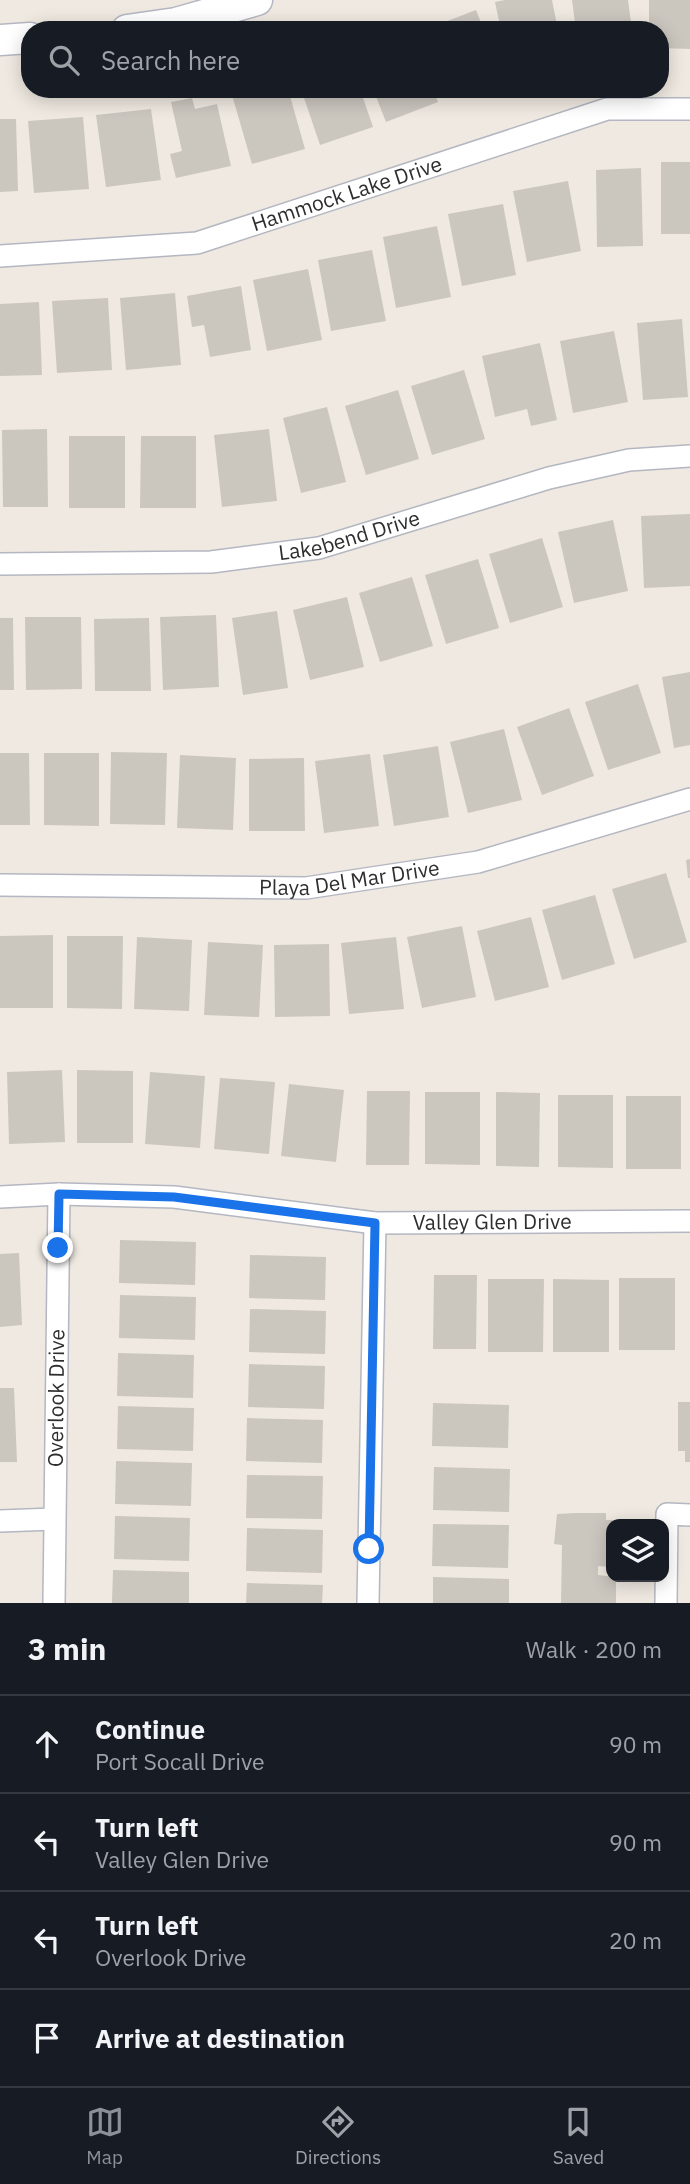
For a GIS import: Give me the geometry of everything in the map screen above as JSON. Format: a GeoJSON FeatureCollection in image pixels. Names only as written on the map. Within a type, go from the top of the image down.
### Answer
{"type":"FeatureCollection","features":[{"type":"Feature","properties":{"kind":"street"},"geometry":{"type":"LineString","coordinates":[[183,21],[257,0]]}},
{"type":"Feature","properties":{"kind":"street"},"geometry":{"type":"LineString","coordinates":[[0,40],[21,39]]}},
{"type":"Feature","properties":{"kind":"street","name":"Hammock Lake Drive"},"geometry":{"type":"LineString","coordinates":[[0,256],[197,243],[607,109],[690,109]]}},
{"type":"Feature","properties":{"kind":"street","name":"Lakebend Drive"},"geometry":{"type":"LineString","coordinates":[[0,564],[211,562],[319,548],[549,478],[629,460],[690,456]]}},
{"type":"Feature","properties":{"kind":"street","name":"Playa Del Mar Drive"},"geometry":{"type":"LineString","coordinates":[[0,885],[306,888],[478,862],[690,799]]}},
{"type":"Feature","properties":{"kind":"street","name":"Valley Glen Drive"},"geometry":{"type":"LineString","coordinates":[[0,1197],[59,1194],[174,1197],[375,1223],[690,1221]]}},
{"type":"Feature","properties":{"kind":"street","name":"Overlook Drive"},"geometry":{"type":"LineString","coordinates":[[54,1603],[59,1194]]}},
{"type":"Feature","properties":{"kind":"street"},"geometry":{"type":"LineString","coordinates":[[368,1603],[375,1223]]}},
{"type":"Feature","properties":{"kind":"street"},"geometry":{"type":"LineString","coordinates":[[666,1603],[667,1514],[690,1515]]}},
{"type":"Feature","properties":{"kind":"street"},"geometry":{"type":"LineString","coordinates":[[0,1521],[54,1519]]}},
{"type":"Feature","properties":{"kind":"building"},"geometry":{"type":"Polygon","coordinates":[[[552,0],[556,21],[499,21],[495,2],[552,0]]]}},
{"type":"Feature","properties":{"kind":"building"},"geometry":{"type":"Polygon","coordinates":[[[572,0],[628,0],[631,21],[575,21],[572,0]]]}},
{"type":"Feature","properties":{"kind":"building"},"geometry":{"type":"Polygon","coordinates":[[[649,0],[690,0],[690,49],[669,48],[669,21],[649,21],[649,0]]]}},
{"type":"Feature","properties":{"kind":"building"},"geometry":{"type":"Polygon","coordinates":[[[476,10],[480,21],[447,21],[476,10]]]}},
{"type":"Feature","properties":{"kind":"building"},"geometry":{"type":"Polygon","coordinates":[[[192,98],[195,109],[217,104],[231,166],[176,178],[170,154],[182,151],[171,102],[192,98]]]}},
{"type":"Feature","properties":{"kind":"building"},"geometry":{"type":"Polygon","coordinates":[[[233,98],[291,98],[305,149],[252,164],[233,98]]]}},
{"type":"Feature","properties":{"kind":"building"},"geometry":{"type":"Polygon","coordinates":[[[304,98],[363,98],[373,127],[320,145],[304,98]]]}},
{"type":"Feature","properties":{"kind":"building"},"geometry":{"type":"Polygon","coordinates":[[[377,98],[436,98],[438,102],[386,122],[377,98]]]}},
{"type":"Feature","properties":{"kind":"building"},"geometry":{"type":"Polygon","coordinates":[[[151,109],[161,180],[106,187],[96,115],[151,109]]]}},
{"type":"Feature","properties":{"kind":"building"},"geometry":{"type":"Polygon","coordinates":[[[83,117],[89,189],[34,193],[28,121],[83,117]]]}},
{"type":"Feature","properties":{"kind":"building"},"geometry":{"type":"Polygon","coordinates":[[[0,119],[16,119],[18,191],[0,192],[0,119]]]}},
{"type":"Feature","properties":{"kind":"building"},"geometry":{"type":"Polygon","coordinates":[[[661,162],[690,162],[690,234],[661,234],[661,162]]]}},
{"type":"Feature","properties":{"kind":"building"},"geometry":{"type":"Polygon","coordinates":[[[641,168],[643,246],[597,247],[596,170],[641,168]]]}},
{"type":"Feature","properties":{"kind":"building"},"geometry":{"type":"Polygon","coordinates":[[[568,181],[581,251],[527,262],[513,191],[568,181]]]}},
{"type":"Feature","properties":{"kind":"building"},"geometry":{"type":"Polygon","coordinates":[[[503,204],[516,275],[462,286],[448,214],[503,204]]]}},
{"type":"Feature","properties":{"kind":"building"},"geometry":{"type":"Polygon","coordinates":[[[437,226],[451,297],[396,308],[383,237],[437,226]]]}},
{"type":"Feature","properties":{"kind":"building"},"geometry":{"type":"Polygon","coordinates":[[[372,250],[386,321],[331,331],[318,260],[372,250]]]}},
{"type":"Feature","properties":{"kind":"building"},"geometry":{"type":"Polygon","coordinates":[[[308,269],[322,340],[267,351],[253,280],[308,269]]]}},
{"type":"Feature","properties":{"kind":"building"},"geometry":{"type":"Polygon","coordinates":[[[241,286],[251,350],[210,357],[204,325],[192,327],[187,296],[241,286]]]}},
{"type":"Feature","properties":{"kind":"building"},"geometry":{"type":"Polygon","coordinates":[[[175,293],[181,365],[126,370],[120,298],[175,293]]]}},
{"type":"Feature","properties":{"kind":"building"},"geometry":{"type":"Polygon","coordinates":[[[108,298],[112,370],[57,373],[52,301],[108,298]]]}},
{"type":"Feature","properties":{"kind":"building"},"geometry":{"type":"Polygon","coordinates":[[[39,302],[42,375],[0,376],[0,304],[39,302]]]}},
{"type":"Feature","properties":{"kind":"building"},"geometry":{"type":"Polygon","coordinates":[[[682,319],[688,397],[643,400],[637,323],[682,319]]]}},
{"type":"Feature","properties":{"kind":"building"},"geometry":{"type":"Polygon","coordinates":[[[614,331],[628,402],[573,413],[560,341],[614,331]]]}},
{"type":"Feature","properties":{"kind":"building"},"geometry":{"type":"Polygon","coordinates":[[[540,343],[557,420],[531,426],[527,409],[495,417],[482,356],[540,343]]]}},
{"type":"Feature","properties":{"kind":"building"},"geometry":{"type":"Polygon","coordinates":[[[464,370],[485,439],[432,455],[411,386],[464,370]]]}},
{"type":"Feature","properties":{"kind":"building"},"geometry":{"type":"Polygon","coordinates":[[[398,390],[419,459],[366,475],[345,406],[398,390]]]}},
{"type":"Feature","properties":{"kind":"building"},"geometry":{"type":"Polygon","coordinates":[[[327,407],[346,482],[301,493],[283,418],[327,407]]]}},
{"type":"Feature","properties":{"kind":"building"},"geometry":{"type":"Polygon","coordinates":[[[47,429],[48,507],[3,507],[2,430],[47,429]]]}},
{"type":"Feature","properties":{"kind":"building"},"geometry":{"type":"Polygon","coordinates":[[[269,429],[277,501],[222,507],[214,435],[269,429]]]}},
{"type":"Feature","properties":{"kind":"building"},"geometry":{"type":"Polygon","coordinates":[[[69,436],[125,436],[125,508],[69,508],[69,436]]]}},
{"type":"Feature","properties":{"kind":"building"},"geometry":{"type":"Polygon","coordinates":[[[141,436],[196,436],[196,508],[140,508],[141,436]]]}},
{"type":"Feature","properties":{"kind":"building"},"geometry":{"type":"Polygon","coordinates":[[[690,514],[690,586],[644,588],[641,516],[690,514]]]}},
{"type":"Feature","properties":{"kind":"building"},"geometry":{"type":"Polygon","coordinates":[[[613,520],[628,591],[574,603],[558,532],[613,520]]]}},
{"type":"Feature","properties":{"kind":"building"},"geometry":{"type":"Polygon","coordinates":[[[542,538],[563,607],[510,623],[489,554],[542,538]]]}},
{"type":"Feature","properties":{"kind":"building"},"geometry":{"type":"Polygon","coordinates":[[[478,559],[499,628],[446,644],[425,575],[478,559]]]}},
{"type":"Feature","properties":{"kind":"building"},"geometry":{"type":"Polygon","coordinates":[[[412,577],[433,646],[380,662],[359,593],[412,577]]]}},
{"type":"Feature","properties":{"kind":"building"},"geometry":{"type":"Polygon","coordinates":[[[347,597],[364,667],[310,680],[293,610],[347,597]]]}},
{"type":"Feature","properties":{"kind":"building"},"geometry":{"type":"Polygon","coordinates":[[[277,611],[288,688],[243,695],[232,618],[277,611]]]}},
{"type":"Feature","properties":{"kind":"building"},"geometry":{"type":"Polygon","coordinates":[[[216,615],[219,687],[163,690],[160,617],[216,615]]]}},
{"type":"Feature","properties":{"kind":"building"},"geometry":{"type":"Polygon","coordinates":[[[25,617],[81,617],[82,689],[26,690],[25,617]]]}},
{"type":"Feature","properties":{"kind":"building"},"geometry":{"type":"Polygon","coordinates":[[[0,618],[13,618],[14,690],[0,690],[0,618]]]}},
{"type":"Feature","properties":{"kind":"building"},"geometry":{"type":"Polygon","coordinates":[[[149,618],[151,691],[95,691],[94,619],[149,618]]]}},
{"type":"Feature","properties":{"kind":"building"},"geometry":{"type":"Polygon","coordinates":[[[690,672],[690,745],[674,748],[662,677],[690,672]]]}},
{"type":"Feature","properties":{"kind":"building"},"geometry":{"type":"Polygon","coordinates":[[[638,684],[661,753],[608,770],[585,702],[638,684]]]}},
{"type":"Feature","properties":{"kind":"building"},"geometry":{"type":"Polygon","coordinates":[[[569,708],[594,776],[542,795],[517,727],[569,708]]]}},
{"type":"Feature","properties":{"kind":"building"},"geometry":{"type":"Polygon","coordinates":[[[504,729],[522,800],[468,813],[450,742],[504,729]]]}},
{"type":"Feature","properties":{"kind":"building"},"geometry":{"type":"Polygon","coordinates":[[[438,746],[449,817],[394,826],[383,755],[438,746]]]}},
{"type":"Feature","properties":{"kind":"building"},"geometry":{"type":"Polygon","coordinates":[[[111,752],[167,753],[165,825],[110,824],[111,752]]]}},
{"type":"Feature","properties":{"kind":"building"},"geometry":{"type":"Polygon","coordinates":[[[0,753],[29,753],[30,825],[0,825],[0,753]]]}},
{"type":"Feature","properties":{"kind":"building"},"geometry":{"type":"Polygon","coordinates":[[[44,753],[99,753],[99,826],[44,825],[44,753]]]}},
{"type":"Feature","properties":{"kind":"building"},"geometry":{"type":"Polygon","coordinates":[[[370,754],[379,826],[324,833],[315,761],[370,754]]]}},
{"type":"Feature","properties":{"kind":"building"},"geometry":{"type":"Polygon","coordinates":[[[180,755],[236,758],[233,830],[177,828],[180,755]]]}},
{"type":"Feature","properties":{"kind":"building"},"geometry":{"type":"Polygon","coordinates":[[[304,758],[305,831],[249,831],[249,759],[304,758]]]}},
{"type":"Feature","properties":{"kind":"building"},"geometry":{"type":"Polygon","coordinates":[[[690,859],[690,878],[688,878],[686,860],[690,859]]]}},
{"type":"Feature","properties":{"kind":"building"},"geometry":{"type":"Polygon","coordinates":[[[666,873],[687,942],[634,959],[612,889],[666,873]]]}},
{"type":"Feature","properties":{"kind":"building"},"geometry":{"type":"Polygon","coordinates":[[[595,895],[615,964],[562,980],[542,910],[595,895]]]}},
{"type":"Feature","properties":{"kind":"building"},"geometry":{"type":"Polygon","coordinates":[[[531,917],[549,987],[495,1001],[477,931],[531,917]]]}},
{"type":"Feature","properties":{"kind":"building"},"geometry":{"type":"Polygon","coordinates":[[[462,926],[476,997],[422,1008],[407,937],[462,926]]]}},
{"type":"Feature","properties":{"kind":"building"},"geometry":{"type":"Polygon","coordinates":[[[53,935],[53,1008],[0,1008],[0,936],[53,935]]]}},
{"type":"Feature","properties":{"kind":"building"},"geometry":{"type":"Polygon","coordinates":[[[67,936],[123,936],[122,1009],[67,1008],[67,936]]]}},
{"type":"Feature","properties":{"kind":"building"},"geometry":{"type":"Polygon","coordinates":[[[137,937],[192,940],[189,1011],[134,1009],[137,937]]]}},
{"type":"Feature","properties":{"kind":"building"},"geometry":{"type":"Polygon","coordinates":[[[396,937],[404,1009],[349,1014],[341,943],[396,937]]]}},
{"type":"Feature","properties":{"kind":"building"},"geometry":{"type":"Polygon","coordinates":[[[208,942],[263,945],[259,1017],[204,1015],[208,942]]]}},
{"type":"Feature","properties":{"kind":"building"},"geometry":{"type":"Polygon","coordinates":[[[329,944],[330,1016],[275,1017],[274,945],[329,944]]]}},
{"type":"Feature","properties":{"kind":"building"},"geometry":{"type":"Polygon","coordinates":[[[62,1070],[65,1142],[9,1144],[7,1072],[62,1070]]]}},
{"type":"Feature","properties":{"kind":"building"},"geometry":{"type":"Polygon","coordinates":[[[77,1070],[133,1071],[133,1143],[77,1143],[77,1070]]]}},
{"type":"Feature","properties":{"kind":"building"},"geometry":{"type":"Polygon","coordinates":[[[150,1072],[205,1076],[200,1148],[145,1144],[150,1072]]]}},
{"type":"Feature","properties":{"kind":"building"},"geometry":{"type":"Polygon","coordinates":[[[220,1078],[275,1082],[269,1154],[214,1149],[220,1078]]]}},
{"type":"Feature","properties":{"kind":"building"},"geometry":{"type":"Polygon","coordinates":[[[289,1084],[344,1090],[336,1162],[281,1156],[289,1084]]]}},
{"type":"Feature","properties":{"kind":"building"},"geometry":{"type":"Polygon","coordinates":[[[367,1091],[410,1091],[409,1165],[366,1165],[367,1091]]]}},
{"type":"Feature","properties":{"kind":"building"},"geometry":{"type":"Polygon","coordinates":[[[425,1092],[480,1092],[480,1165],[425,1164],[425,1092]]]}},
{"type":"Feature","properties":{"kind":"building"},"geometry":{"type":"Polygon","coordinates":[[[496,1092],[540,1093],[539,1167],[496,1166],[496,1092]]]}},
{"type":"Feature","properties":{"kind":"building"},"geometry":{"type":"Polygon","coordinates":[[[558,1095],[613,1095],[613,1168],[558,1167],[558,1095]]]}},
{"type":"Feature","properties":{"kind":"building"},"geometry":{"type":"Polygon","coordinates":[[[626,1096],[681,1096],[681,1169],[626,1169],[626,1096]]]}},
{"type":"Feature","properties":{"kind":"building"},"geometry":{"type":"Polygon","coordinates":[[[120,1240],[196,1242],[195,1285],[119,1283],[120,1240]]]}},
{"type":"Feature","properties":{"kind":"building"},"geometry":{"type":"Polygon","coordinates":[[[19,1253],[22,1325],[0,1327],[0,1254],[19,1253]]]}},
{"type":"Feature","properties":{"kind":"building"},"geometry":{"type":"Polygon","coordinates":[[[250,1255],[326,1257],[325,1300],[249,1298],[250,1255]]]}},
{"type":"Feature","properties":{"kind":"building"},"geometry":{"type":"Polygon","coordinates":[[[434,1275],[477,1275],[476,1349],[433,1349],[434,1275]]]}},
{"type":"Feature","properties":{"kind":"building"},"geometry":{"type":"Polygon","coordinates":[[[619,1278],[675,1278],[675,1350],[619,1350],[619,1278]]]}},
{"type":"Feature","properties":{"kind":"building"},"geometry":{"type":"Polygon","coordinates":[[[488,1279],[544,1279],[543,1352],[488,1352],[488,1279]]]}},
{"type":"Feature","properties":{"kind":"building"},"geometry":{"type":"Polygon","coordinates":[[[553,1279],[609,1280],[609,1352],[553,1352],[553,1279]]]}},
{"type":"Feature","properties":{"kind":"building"},"geometry":{"type":"Polygon","coordinates":[[[120,1295],[196,1297],[195,1340],[119,1338],[120,1295]]]}},
{"type":"Feature","properties":{"kind":"building"},"geometry":{"type":"Polygon","coordinates":[[[250,1309],[326,1311],[325,1354],[249,1352],[250,1309]]]}},
{"type":"Feature","properties":{"kind":"building"},"geometry":{"type":"Polygon","coordinates":[[[118,1353],[194,1355],[193,1398],[117,1396],[118,1353]]]}},
{"type":"Feature","properties":{"kind":"building"},"geometry":{"type":"Polygon","coordinates":[[[249,1364],[325,1366],[324,1409],[248,1407],[249,1364]]]}},
{"type":"Feature","properties":{"kind":"building"},"geometry":{"type":"Polygon","coordinates":[[[0,1388],[14,1388],[17,1462],[0,1462],[0,1388]]]}},
{"type":"Feature","properties":{"kind":"building"},"geometry":{"type":"Polygon","coordinates":[[[678,1402],[690,1402],[690,1462],[685,1462],[685,1451],[678,1451],[678,1402]]]}},
{"type":"Feature","properties":{"kind":"building"},"geometry":{"type":"Polygon","coordinates":[[[433,1403],[509,1405],[508,1448],[432,1446],[433,1403]]]}},
{"type":"Feature","properties":{"kind":"building"},"geometry":{"type":"Polygon","coordinates":[[[118,1406],[194,1408],[193,1451],[117,1449],[118,1406]]]}},
{"type":"Feature","properties":{"kind":"building"},"geometry":{"type":"Polygon","coordinates":[[[247,1418],[323,1420],[322,1463],[246,1461],[247,1418]]]}},
{"type":"Feature","properties":{"kind":"building"},"geometry":{"type":"Polygon","coordinates":[[[116,1461],[192,1463],[191,1506],[115,1504],[116,1461]]]}},
{"type":"Feature","properties":{"kind":"building"},"geometry":{"type":"Polygon","coordinates":[[[434,1467],[510,1469],[509,1512],[433,1510],[434,1467]]]}},
{"type":"Feature","properties":{"kind":"building"},"geometry":{"type":"Polygon","coordinates":[[[247,1475],[323,1476],[322,1519],[246,1518],[247,1475]]]}},
{"type":"Feature","properties":{"kind":"building"},"geometry":{"type":"Polygon","coordinates":[[[606,1513],[606,1567],[598,1566],[598,1575],[606,1576],[606,1582],[616,1582],[616,1603],[561,1603],[562,1545],[554,1544],[557,1514],[606,1513]]]}},
{"type":"Feature","properties":{"kind":"building"},"geometry":{"type":"Polygon","coordinates":[[[115,1516],[190,1518],[189,1561],[114,1559],[115,1516]]]}},
{"type":"Feature","properties":{"kind":"building"},"geometry":{"type":"Polygon","coordinates":[[[433,1524],[509,1525],[508,1568],[432,1566],[433,1524]]]}},
{"type":"Feature","properties":{"kind":"building"},"geometry":{"type":"Polygon","coordinates":[[[247,1528],[323,1530],[322,1573],[246,1571],[247,1528]]]}},
{"type":"Feature","properties":{"kind":"building"},"geometry":{"type":"Polygon","coordinates":[[[113,1570],[189,1572],[189,1603],[112,1603],[113,1570]]]}},
{"type":"Feature","properties":{"kind":"building"},"geometry":{"type":"Polygon","coordinates":[[[433,1577],[509,1579],[509,1603],[433,1603],[433,1577]]]}},
{"type":"Feature","properties":{"kind":"building"},"geometry":{"type":"Polygon","coordinates":[[[247,1583],[323,1585],[322,1603],[246,1603],[247,1583]]]}},
{"type":"Feature","properties":{"kind":"route"},"geometry":{"type":"LineString","coordinates":[[58,1248],[59,1194],[174,1197],[375,1223],[369,1549]]}}]}
